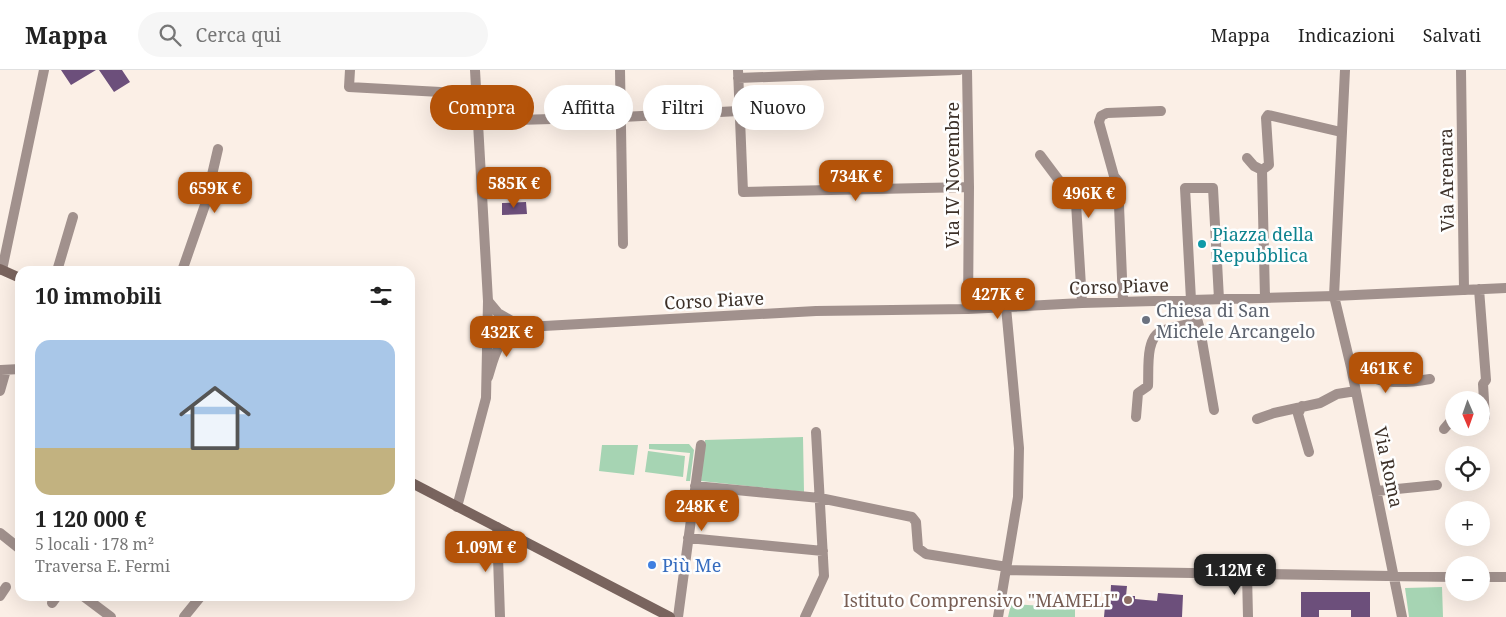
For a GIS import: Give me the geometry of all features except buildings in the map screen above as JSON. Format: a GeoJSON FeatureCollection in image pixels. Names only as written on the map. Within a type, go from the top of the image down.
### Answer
{"type":"FeatureCollection","features":[{"type":"Feature","properties":{"kind":"main road"},"geometry":{"type":"LineString","coordinates":[[1,269],[15,276]]}},
{"type":"Feature","properties":{"kind":"main road"},"geometry":{"type":"LineString","coordinates":[[415,485],[670,617]]}},
{"type":"Feature","properties":{"kind":"street"},"geometry":{"type":"LineString","coordinates":[[1,269],[44,70]]}},
{"type":"Feature","properties":{"kind":"street"},"geometry":{"type":"LineString","coordinates":[[350,70],[348,87],[430,91]]}},
{"type":"Feature","properties":{"kind":"street"},"geometry":{"type":"LineString","coordinates":[[476,70],[477,85]]}},
{"type":"Feature","properties":{"kind":"street"},"geometry":{"type":"LineString","coordinates":[[620,70],[621,85]]}},
{"type":"Feature","properties":{"kind":"street"},"geometry":{"type":"LineString","coordinates":[[738,74],[959,70]]}},
{"type":"Feature","properties":{"kind":"street","name":"Via IV Novembre"},"geometry":{"type":"LineString","coordinates":[[967,70],[969,187],[968,309]]}},
{"type":"Feature","properties":{"kind":"street","name":"Via Roma"},"geometry":{"type":"LineString","coordinates":[[1345,70],[1334,296],[1351,367],[1402,617]]}},
{"type":"Feature","properties":{"kind":"street","name":"Via Arenara"},"geometry":{"type":"LineString","coordinates":[[1461,70],[1464,290]]}},
{"type":"Feature","properties":{"kind":"street"},"geometry":{"type":"LineString","coordinates":[[633,116],[732,111]]}},
{"type":"Feature","properties":{"kind":"street"},"geometry":{"type":"LineString","coordinates":[[1123,302],[1118,181],[1114,176],[1099,122],[1101,116],[1107,113],[1161,112]]}},
{"type":"Feature","properties":{"kind":"street"},"geometry":{"type":"LineString","coordinates":[[1262,170],[1269,165],[1265,121],[1268,115],[1341,132]]}},
{"type":"Feature","properties":{"kind":"street"},"geometry":{"type":"LineString","coordinates":[[457,507],[486,398],[487,383],[488,301],[478,130]]}},
{"type":"Feature","properties":{"kind":"street"},"geometry":{"type":"LineString","coordinates":[[622,130],[623,244]]}},
{"type":"Feature","properties":{"kind":"street"},"geometry":{"type":"LineString","coordinates":[[740,130],[743,192],[969,187]]}},
{"type":"Feature","properties":{"kind":"street"},"geometry":{"type":"LineString","coordinates":[[184,266],[205,205],[218,149]]}},
{"type":"Feature","properties":{"kind":"street"},"geometry":{"type":"LineString","coordinates":[[1040,155],[1076,203],[1082,303]]}},
{"type":"Feature","properties":{"kind":"street"},"geometry":{"type":"LineString","coordinates":[[1247,158],[1254,166],[1262,170]]}},
{"type":"Feature","properties":{"kind":"street"},"geometry":{"type":"LineString","coordinates":[[1262,170],[1265,298]]}},
{"type":"Feature","properties":{"kind":"street"},"geometry":{"type":"LineString","coordinates":[[1214,410],[1198,322],[1191,300],[1185,188],[1214,188],[1219,299]]}},
{"type":"Feature","properties":{"kind":"street"},"geometry":{"type":"LineString","coordinates":[[58,266],[73,217]]}},
{"type":"Feature","properties":{"kind":"street","name":"Corso Piave"},"geometry":{"type":"LineString","coordinates":[[488,329],[816,310],[968,309],[1082,303],[1334,296],[1506,288]]}},
{"type":"Feature","properties":{"kind":"street"},"geometry":{"type":"LineString","coordinates":[[1479,289],[1486,380],[1482,384],[1482,391]]}},
{"type":"Feature","properties":{"kind":"street"},"geometry":{"type":"LineString","coordinates":[[488,301],[498,314],[523,327]]}},
{"type":"Feature","properties":{"kind":"street"},"geometry":{"type":"LineString","coordinates":[[998,617],[1018,497],[1019,448],[1006,307]]}},
{"type":"Feature","properties":{"kind":"street"},"geometry":{"type":"LineString","coordinates":[[1136,417],[1138,393],[1148,386],[1150,346],[1155,335],[1161,331],[1198,322]]}},
{"type":"Feature","properties":{"kind":"street","name":"Corso Piave"},"geometry":{"type":"LineString","coordinates":[[487,383],[499,344],[507,335],[523,327]]}},
{"type":"Feature","properties":{"kind":"street"},"geometry":{"type":"LineString","coordinates":[[1351,367],[1363,376],[1381,381],[1403,384],[1430,379]]}},
{"type":"Feature","properties":{"kind":"street"},"geometry":{"type":"LineString","coordinates":[[0,391],[3,370]]}},
{"type":"Feature","properties":{"kind":"street"},"geometry":{"type":"LineString","coordinates":[[1257,419],[1302,406],[1320,403],[1337,394],[1356,391]]}},
{"type":"Feature","properties":{"kind":"street"},"geometry":{"type":"LineString","coordinates":[[1302,406],[1298,414],[1309,452]]}},
{"type":"Feature","properties":{"kind":"street"},"geometry":{"type":"LineString","coordinates":[[805,617],[824,576],[816,432]]}},
{"type":"Feature","properties":{"kind":"street"},"geometry":{"type":"LineString","coordinates":[[678,617],[701,445]]}},
{"type":"Feature","properties":{"kind":"street"},"geometry":{"type":"LineString","coordinates":[[1377,491],[1437,485]]}},
{"type":"Feature","properties":{"kind":"street"},"geometry":{"type":"LineString","coordinates":[[695,486],[820,498],[914,518],[918,548],[926,554],[1006,569],[1445,577]]}},
{"type":"Feature","properties":{"kind":"street"},"geometry":{"type":"LineString","coordinates":[[497,527],[500,617]]}},
{"type":"Feature","properties":{"kind":"street"},"geometry":{"type":"LineString","coordinates":[[0,534],[15,545]]}},
{"type":"Feature","properties":{"kind":"street"},"geometry":{"type":"LineString","coordinates":[[688,538],[823,551]]}},
{"type":"Feature","properties":{"kind":"street"},"geometry":{"type":"LineString","coordinates":[[1247,574],[1248,617]]}},
{"type":"Feature","properties":{"kind":"street"},"geometry":{"type":"LineString","coordinates":[[1490,577],[1506,577]]}},
{"type":"Feature","properties":{"kind":"street"},"geometry":{"type":"LineString","coordinates":[[90,601],[112,617]]}},
{"type":"Feature","properties":{"kind":"street"},"geometry":{"type":"LineString","coordinates":[[184,617],[197,601]]}},
{"type":"Feature","properties":{"kind":"green space"},"geometry":{"type":"Polygon","coordinates":[[[803,437],[804,492],[701,481],[705,440],[803,437]]]}},
{"type":"Feature","properties":{"kind":"green space"},"geometry":{"type":"Polygon","coordinates":[[[649,444],[689,444],[694,450],[690,481],[686,481],[690,453],[649,449],[649,444]]]}},
{"type":"Feature","properties":{"kind":"green space"},"geometry":{"type":"Polygon","coordinates":[[[602,445],[638,445],[634,475],[599,471],[602,445]]]}},
{"type":"Feature","properties":{"kind":"green space"},"geometry":{"type":"Polygon","coordinates":[[[648,451],[685,456],[683,477],[645,472],[648,451]]]}},
{"type":"Feature","properties":{"kind":"green space"},"geometry":{"type":"Polygon","coordinates":[[[1442,587],[1443,617],[1409,617],[1405,588],[1442,587]]]}},
{"type":"Feature","properties":{"kind":"green space"},"geometry":{"type":"Polygon","coordinates":[[[1011,604],[1075,608],[1075,617],[1008,617],[1011,604]]]}},
{"type":"Feature","properties":{"kind":"place","name":"Piazza della Repubblica"},"geometry":{"type":"Point","coordinates":[1202,244]}},
{"type":"Feature","properties":{"kind":"place","name":"Chiesa di San Michele Arcangelo"},"geometry":{"type":"Point","coordinates":[1146,320]}},
{"type":"Feature","properties":{"kind":"place","name":"Più Me"},"geometry":{"type":"Point","coordinates":[652,565]}},
{"type":"Feature","properties":{"kind":"place","name":"Istituto Comprensivo \"MAMELI\""},"geometry":{"type":"Point","coordinates":[1128,600]}}]}
